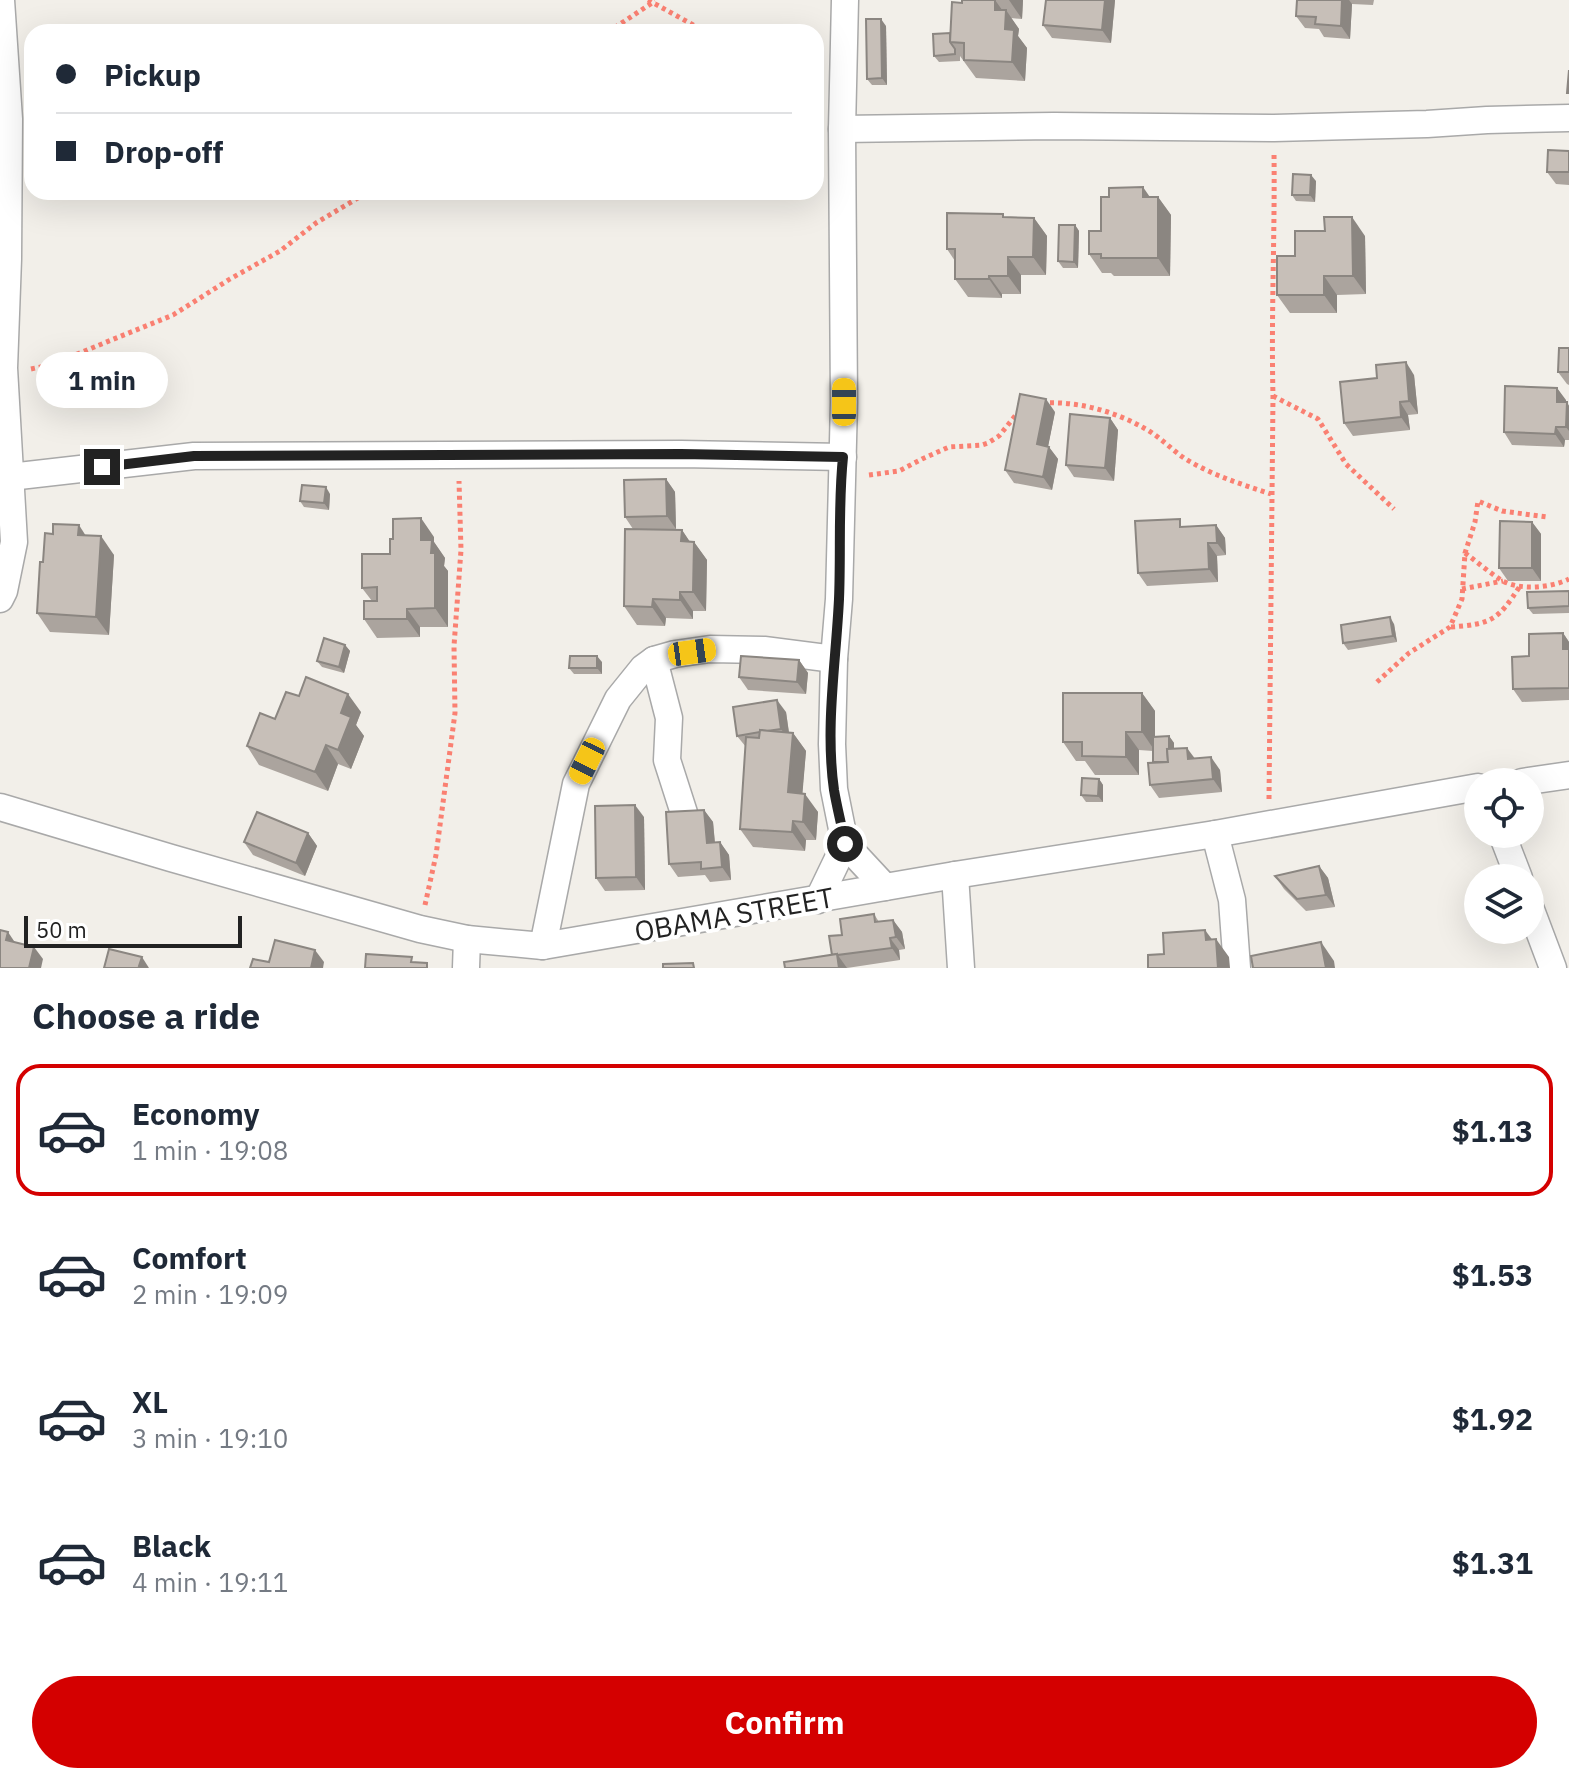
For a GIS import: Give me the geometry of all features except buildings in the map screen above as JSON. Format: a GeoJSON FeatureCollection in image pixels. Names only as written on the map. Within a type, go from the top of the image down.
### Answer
{"type":"FeatureCollection","features":[{"type":"Feature","properties":{"kind":"street"},"geometry":{"type":"LineString","coordinates":[[0,599],[14,542],[4,375],[9,119],[1,0]]}},
{"type":"Feature","properties":{"kind":"street"},"geometry":{"type":"LineString","coordinates":[[845,0],[842,467],[839,599],[834,659],[834,789],[845,844],[885,887]]}},
{"type":"Feature","properties":{"kind":"street"},"geometry":{"type":"LineString","coordinates":[[842,129],[1085,125],[1274,128],[1569,118]]}},
{"type":"Feature","properties":{"kind":"street"},"geometry":{"type":"LineString","coordinates":[[10,477],[194,456],[681,454],[842,467]]}},
{"type":"Feature","properties":{"kind":"street"},"geometry":{"type":"LineString","coordinates":[[543,946],[576,784],[618,699],[632,680],[654,660],[710,649],[764,650],[834,659]]}},
{"type":"Feature","properties":{"kind":"street"},"geometry":{"type":"LineString","coordinates":[[654,660],[669,718],[667,760],[684,813]]}},
{"type":"Feature","properties":{"kind":"street"},"geometry":{"type":"LineString","coordinates":[[1544,779],[1569,775]]}},
{"type":"Feature","properties":{"kind":"street","name":"OBAMA STREET"},"geometry":{"type":"LineString","coordinates":[[0,807],[420,929],[467,939],[543,946],[1464,789]]}},
{"type":"Feature","properties":{"kind":"street"},"geometry":{"type":"LineString","coordinates":[[1215,834],[1232,900],[1237,968]]}},
{"type":"Feature","properties":{"kind":"street"},"geometry":{"type":"LineString","coordinates":[[818,900],[845,844]]}},
{"type":"Feature","properties":{"kind":"street"},"geometry":{"type":"LineString","coordinates":[[955,875],[961,968]]}},
{"type":"Feature","properties":{"kind":"street"},"geometry":{"type":"LineString","coordinates":[[466,968],[467,939]]}},
{"type":"Feature","properties":{"kind":"street"},"geometry":{"type":"LineString","coordinates":[[1544,944],[1553,968]]}},
{"type":"Feature","properties":{"kind":"path"},"geometry":{"type":"LineString","coordinates":[[620,24],[653,1],[692,24]]}},
{"type":"Feature","properties":{"kind":"path"},"geometry":{"type":"LineString","coordinates":[[1269,824],[1274,128]]}},
{"type":"Feature","properties":{"kind":"path"},"geometry":{"type":"LineString","coordinates":[[4,375],[50,365],[173,315],[280,251],[316,223],[355,200]]}},
{"type":"Feature","properties":{"kind":"path"},"geometry":{"type":"LineString","coordinates":[[1273,396],[1318,419],[1346,464],[1394,509]]}},
{"type":"Feature","properties":{"kind":"path"},"geometry":{"type":"LineString","coordinates":[[1034,404],[1059,403],[1108,411],[1146,428],[1185,458],[1226,479],[1271,494]]}},
{"type":"Feature","properties":{"kind":"path"},"geometry":{"type":"LineString","coordinates":[[842,467],[899,471],[949,447],[988,443],[999,436],[1023,405]]}},
{"type":"Feature","properties":{"kind":"path"},"geometry":{"type":"LineString","coordinates":[[420,929],[436,855],[455,713],[454,646],[461,550],[458,455]]}},
{"type":"Feature","properties":{"kind":"path"},"geometry":{"type":"LineString","coordinates":[[1450,627],[1460,608],[1465,553],[1478,501],[1502,511],[1547,517]]}},
{"type":"Feature","properties":{"kind":"path"},"geometry":{"type":"LineString","coordinates":[[1465,553],[1503,581],[1520,586],[1547,587],[1569,579]]}},
{"type":"Feature","properties":{"kind":"path"},"geometry":{"type":"LineString","coordinates":[[1462,589],[1503,581]]}},
{"type":"Feature","properties":{"kind":"path"},"geometry":{"type":"LineString","coordinates":[[1377,682],[1409,653],[1450,627],[1474,625],[1493,619],[1502,612],[1520,586]]}},
{"type":"Feature","properties":{"kind":"route"},"geometry":{"type":"LineString","coordinates":[[102,467],[194,456],[681,454],[843,457],[832,744],[834,789],[845,844]]}}]}
